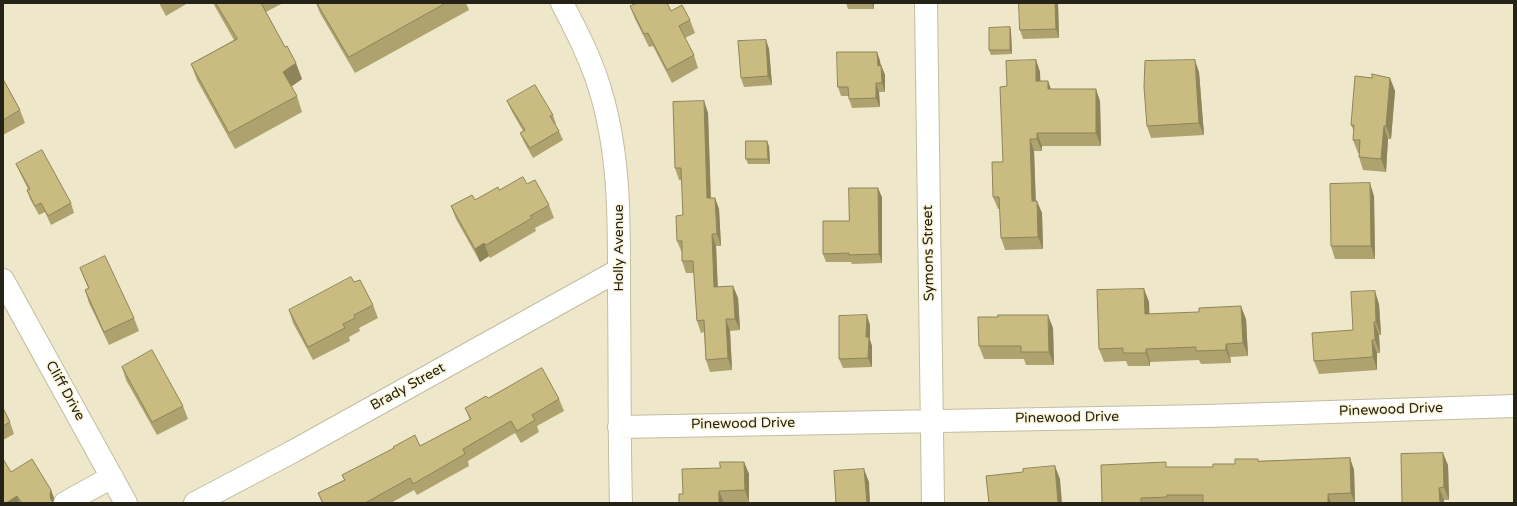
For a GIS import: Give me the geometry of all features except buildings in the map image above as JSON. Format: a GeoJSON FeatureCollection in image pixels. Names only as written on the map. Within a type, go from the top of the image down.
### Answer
{"type":"FeatureCollection","features":[{"type":"Feature","properties":{"kind":"street","name":"Holly Avenue"},"geometry":{"type":"LineString","coordinates":[[562,3],[587,52],[594,70],[609,124],[618,182],[619,427],[621,503]]}},
{"type":"Feature","properties":{"kind":"street","name":"Symons Street"},"geometry":{"type":"LineString","coordinates":[[926,3],[933,503]]}},
{"type":"Feature","properties":{"kind":"street","name":"Brady Street"},"geometry":{"type":"LineString","coordinates":[[195,503],[292,452],[619,270]]}},
{"type":"Feature","properties":{"kind":"street","name":"Cliff Drive"},"geometry":{"type":"LineString","coordinates":[[3,280],[126,503]]}},
{"type":"Feature","properties":{"kind":"street","name":"Pinewood Drive"},"geometry":{"type":"LineString","coordinates":[[619,427],[1207,416],[1514,406]]}},
{"type":"Feature","properties":{"kind":"street"},"geometry":{"type":"LineString","coordinates":[[65,503],[112,477]]}}]}
